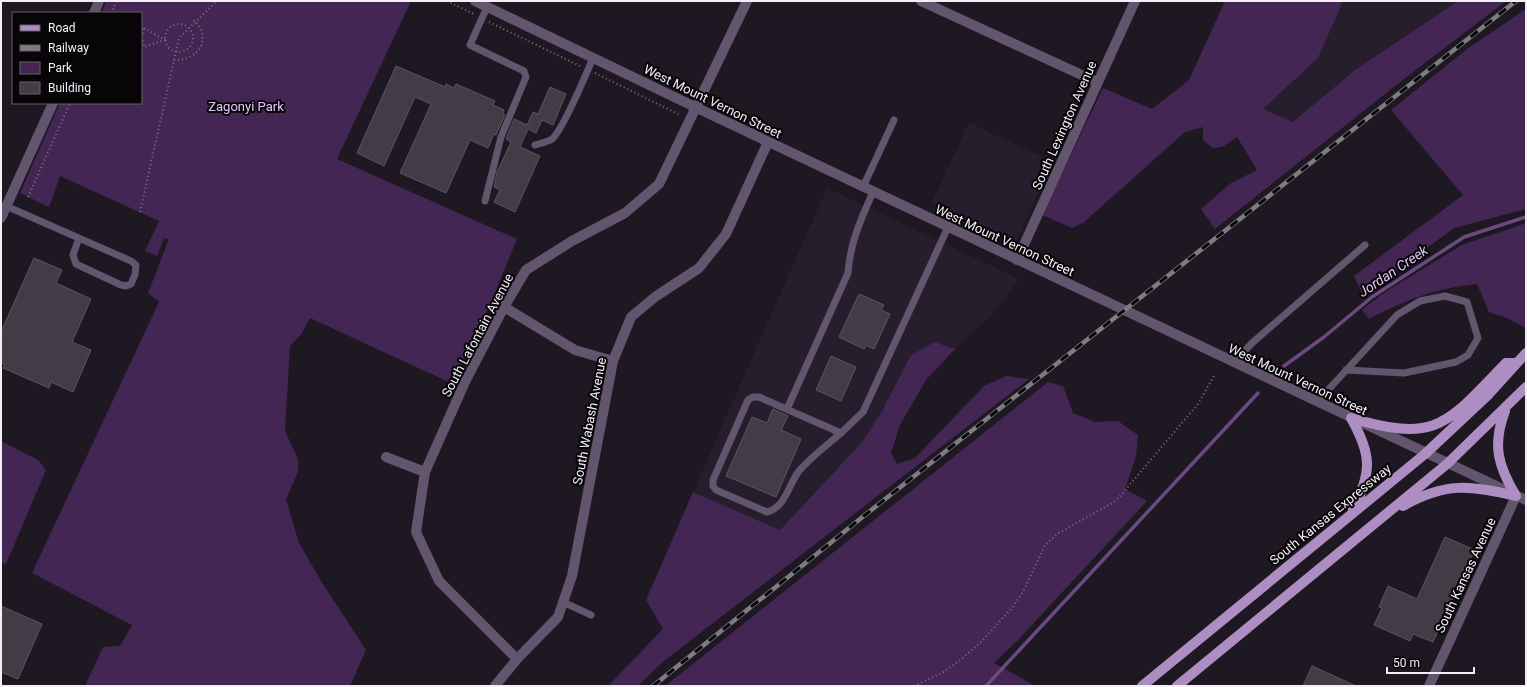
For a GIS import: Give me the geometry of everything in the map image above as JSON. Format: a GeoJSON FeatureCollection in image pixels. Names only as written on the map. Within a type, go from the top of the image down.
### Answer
{"type":"FeatureCollection","features":[{"type":"Feature","properties":{"kind":"main road","name":"South Kansas Expressway"},"geometry":{"type":"LineString","coordinates":[[1142,686],[1425,454],[1473,409],[1526,354]]}},
{"type":"Feature","properties":{"kind":"main road"},"geometry":{"type":"LineString","coordinates":[[1351,418],[1400,430],[1412,430],[1436,425],[1456,414],[1506,363],[1518,363]]}},
{"type":"Feature","properties":{"kind":"main road"},"geometry":{"type":"LineString","coordinates":[[1177,686],[1447,464],[1526,388]]}},
{"type":"Feature","properties":{"kind":"main road"},"geometry":{"type":"LineString","coordinates":[[1507,407],[1498,440],[1499,461],[1502,471],[1516,496]]}},
{"type":"Feature","properties":{"kind":"main road"},"geometry":{"type":"LineString","coordinates":[[1351,418],[1364,443],[1367,471],[1365,484],[1351,514]]}},
{"type":"Feature","properties":{"kind":"main road"},"geometry":{"type":"LineString","coordinates":[[1379,520],[1411,502],[1442,489],[1472,488],[1516,496]]}},
{"type":"Feature","properties":{"kind":"street"},"geometry":{"type":"LineString","coordinates":[[94,12],[99,1]]}},
{"type":"Feature","properties":{"kind":"street","name":"West Mount Vernon Street"},"geometry":{"type":"LineString","coordinates":[[475,1],[868,190],[1425,454],[1526,500]]}},
{"type":"Feature","properties":{"kind":"street","name":"South Lafontain Avenue"},"geometry":{"type":"LineString","coordinates":[[517,659],[439,581],[416,532],[425,472],[465,382],[504,307],[526,270],[572,241],[625,213],[659,184],[747,1]]}},
{"type":"Feature","properties":{"kind":"street"},"geometry":{"type":"LineString","coordinates":[[921,1],[1097,82]]}},
{"type":"Feature","properties":{"kind":"street","name":"South Lexington Avenue"},"geometry":{"type":"LineString","coordinates":[[1017,260],[1135,1]]}},
{"type":"Feature","properties":{"kind":"street"},"geometry":{"type":"LineString","coordinates":[[1,218],[53,104]]}},
{"type":"Feature","properties":{"kind":"street","name":"South Wabash Avenue"},"geometry":{"type":"LineString","coordinates":[[495,686],[517,659],[558,617],[572,576],[612,361],[631,317],[654,297],[699,268],[726,234],[768,142]]}},
{"type":"Feature","properties":{"kind":"street"},"geometry":{"type":"LineString","coordinates":[[504,307],[575,350],[612,361]]}},
{"type":"Feature","properties":{"kind":"street"},"geometry":{"type":"LineString","coordinates":[[386,457],[425,472]]}},
{"type":"Feature","properties":{"kind":"street","name":"South Kansas Avenue"},"geometry":{"type":"LineString","coordinates":[[1429,686],[1516,496]]}},
{"type":"Feature","properties":{"kind":"lane"},"geometry":{"type":"LineString","coordinates":[[485,201],[501,137],[526,77],[524,71],[470,45],[487,7]]}},
{"type":"Feature","properties":{"kind":"lane"},"geometry":{"type":"LineString","coordinates":[[535,145],[551,140],[554,137],[593,58]]}},
{"type":"Feature","properties":{"kind":"lane"},"geometry":{"type":"LineString","coordinates":[[787,409],[848,273],[849,257],[856,229],[868,190],[894,120]]}},
{"type":"Feature","properties":{"kind":"lane"},"geometry":{"type":"LineString","coordinates":[[6,206],[79,238],[136,264],[135,275],[131,284],[126,286],[121,285],[76,264],[73,255],[79,238]]}},
{"type":"Feature","properties":{"kind":"lane"},"geometry":{"type":"LineString","coordinates":[[841,433],[759,397],[753,397],[748,400],[713,480],[713,486],[716,490],[767,512],[774,510],[780,505],[799,472],[841,433],[863,412],[948,227]]}},
{"type":"Feature","properties":{"kind":"lane"},"geometry":{"type":"LineString","coordinates":[[1233,363],[1252,342],[1365,245]]}},
{"type":"Feature","properties":{"kind":"lane"},"geometry":{"type":"LineString","coordinates":[[1317,402],[1346,370],[1397,315],[1420,301],[1445,296],[1467,302],[1478,338],[1468,355],[1456,362],[1404,373],[1346,370]]}},
{"type":"Feature","properties":{"kind":"lane"},"geometry":{"type":"LineString","coordinates":[[563,602],[590,615]]}},
{"type":"Feature","properties":{"kind":"path"},"geometry":{"type":"LineString","coordinates":[[112,12],[117,1]]}},
{"type":"Feature","properties":{"kind":"path"},"geometry":{"type":"LineString","coordinates":[[140,212],[179,38],[217,1]]}},
{"type":"Feature","properties":{"kind":"path"},"geometry":{"type":"LineString","coordinates":[[447,1],[680,114]]}},
{"type":"Feature","properties":{"kind":"path"},"geometry":{"type":"LineString","coordinates":[[174,60],[185,60],[194,55],[200,48],[202,38],[201,30],[192,19]]}},
{"type":"Feature","properties":{"kind":"path"},"geometry":{"type":"LineString","coordinates":[[165,40],[144,47],[142,41],[144,28],[165,40],[170,49],[176,51],[186,49],[191,45],[192,34],[189,28],[181,24],[171,27],[166,32],[165,40]]}},
{"type":"Feature","properties":{"kind":"path"},"geometry":{"type":"LineString","coordinates":[[28,197],[70,104]]}},
{"type":"Feature","properties":{"kind":"path"},"geometry":{"type":"LineString","coordinates":[[914,686],[942,673],[981,642],[1012,608],[1023,592],[1045,545],[1057,534],[1116,501],[1198,404],[1215,374]]}},
{"type":"Feature","properties":{"kind":"shaded area"},"geometry":{"type":"Polygon","coordinates":[[[1341,1],[1458,1],[1355,70],[1293,122],[1263,109],[1318,58],[1341,6],[1341,1]]]}},
{"type":"Feature","properties":{"kind":"shaded area"},"geometry":{"type":"Polygon","coordinates":[[[969,123],[1052,161],[1015,244],[931,204],[969,123]]]}},
{"type":"Feature","properties":{"kind":"shaded area"},"geometry":{"type":"Polygon","coordinates":[[[827,188],[1019,279],[992,315],[955,349],[935,342],[882,411],[863,441],[780,530],[693,492],[827,188]]]}},
{"type":"Feature","properties":{"kind":"green space","name":"Zagonyi Park"},"geometry":{"type":"Polygon","coordinates":[[[106,1],[411,1],[337,159],[517,239],[492,300],[453,384],[310,318],[302,333],[290,346],[285,431],[298,459],[298,472],[286,499],[299,543],[321,581],[366,650],[350,686],[85,686],[103,647],[120,646],[132,625],[32,573],[159,302],[148,293],[169,239],[164,238],[157,256],[145,251],[159,221],[60,176],[49,207],[20,193],[60,104],[142,104],[142,12],[101,12],[106,1]]]}},
{"type":"Feature","properties":{"kind":"green space"},"geometry":{"type":"Polygon","coordinates":[[[1225,1],[1341,1],[1341,6],[1318,58],[1263,109],[1293,122],[1355,70],[1458,1],[1506,1],[1404,79],[1215,229],[1201,209],[1231,183],[1257,170],[1237,137],[1222,147],[1213,148],[1203,140],[1203,127],[1185,132],[1083,223],[1072,228],[1042,215],[1103,88],[1152,109],[1189,80],[1225,1]]]}},
{"type":"Feature","properties":{"kind":"green space"},"geometry":{"type":"Polygon","coordinates":[[[1526,9],[1526,209],[1454,228],[1363,295],[1354,276],[1463,195],[1391,110],[1467,49],[1526,9]]]}},
{"type":"Feature","properties":{"kind":"green space"},"geometry":{"type":"Polygon","coordinates":[[[1526,223],[1526,328],[1507,318],[1489,312],[1477,284],[1447,289],[1421,296],[1369,319],[1362,310],[1385,292],[1462,245],[1526,223]]]}},
{"type":"Feature","properties":{"kind":"green space"},"geometry":{"type":"Polygon","coordinates":[[[935,342],[955,349],[926,380],[900,425],[891,453],[897,464],[915,458],[984,386],[1006,376],[1029,379],[664,661],[638,686],[608,686],[663,629],[646,600],[693,492],[780,530],[863,441],[882,411],[911,355],[935,342]]]}},
{"type":"Feature","properties":{"kind":"green space"},"geometry":{"type":"Polygon","coordinates":[[[1048,382],[1063,386],[1073,413],[1095,422],[1118,421],[1138,435],[1136,456],[1125,489],[1147,501],[1017,641],[994,663],[1032,684],[1031,686],[665,686],[1048,382]]]}},
{"type":"Feature","properties":{"kind":"green space"},"geometry":{"type":"Polygon","coordinates":[[[1,441],[38,460],[46,470],[6,564],[1,562],[1,441]]]}},
{"type":"Feature","properties":{"kind":"building"},"geometry":{"type":"Polygon","coordinates":[[[396,66],[445,87],[446,84],[454,88],[456,84],[495,101],[493,105],[504,110],[503,114],[505,115],[488,148],[470,140],[446,193],[400,173],[431,104],[415,97],[384,166],[357,153],[396,66]]]}},
{"type":"Feature","properties":{"kind":"building"},"geometry":{"type":"Polygon","coordinates":[[[550,87],[566,94],[553,125],[542,120],[536,133],[528,129],[520,147],[540,156],[515,212],[494,202],[500,190],[494,187],[497,172],[511,142],[506,139],[514,119],[527,125],[533,112],[538,114],[550,87]]]}},
{"type":"Feature","properties":{"kind":"building"},"geometry":{"type":"Polygon","coordinates":[[[34,258],[62,270],[56,283],[91,299],[72,342],[91,350],[73,392],[51,382],[49,388],[3,368],[5,365],[1,363],[1,332],[34,258]]]}},
{"type":"Feature","properties":{"kind":"building"},"geometry":{"type":"Polygon","coordinates":[[[859,294],[884,305],[881,310],[890,314],[874,349],[866,345],[864,349],[839,337],[859,294]]]}},
{"type":"Feature","properties":{"kind":"building"},"geometry":{"type":"Polygon","coordinates":[[[831,356],[856,367],[841,401],[816,390],[831,356]]]}},
{"type":"Feature","properties":{"kind":"building"},"geometry":{"type":"Polygon","coordinates":[[[773,409],[788,416],[781,430],[801,439],[776,497],[726,476],[752,417],[767,423],[773,409]]]}},
{"type":"Feature","properties":{"kind":"building"},"geometry":{"type":"Polygon","coordinates":[[[1445,537],[1475,550],[1433,642],[1413,634],[1410,641],[1374,625],[1382,608],[1379,607],[1388,586],[1417,599],[1445,537]]]}},
{"type":"Feature","properties":{"kind":"building"},"geometry":{"type":"Polygon","coordinates":[[[1,606],[42,624],[18,679],[1,672],[1,606]]]}},
{"type":"Feature","properties":{"kind":"building"},"geometry":{"type":"Polygon","coordinates":[[[1312,666],[1356,686],[1303,686],[1312,666]]]}},
{"type":"Feature","properties":{"kind":"waterway","name":"Jordan Creek"},"geometry":{"type":"LineString","coordinates":[[1284,366],[1324,337],[1372,297],[1464,237],[1526,217]]}},
{"type":"Feature","properties":{"kind":"waterway"},"geometry":{"type":"LineString","coordinates":[[986,686],[1258,393]]}},
{"type":"Feature","properties":{"kind":"railway"},"geometry":{"type":"LineString","coordinates":[[653,686],[865,515],[1516,1]]}}]}
